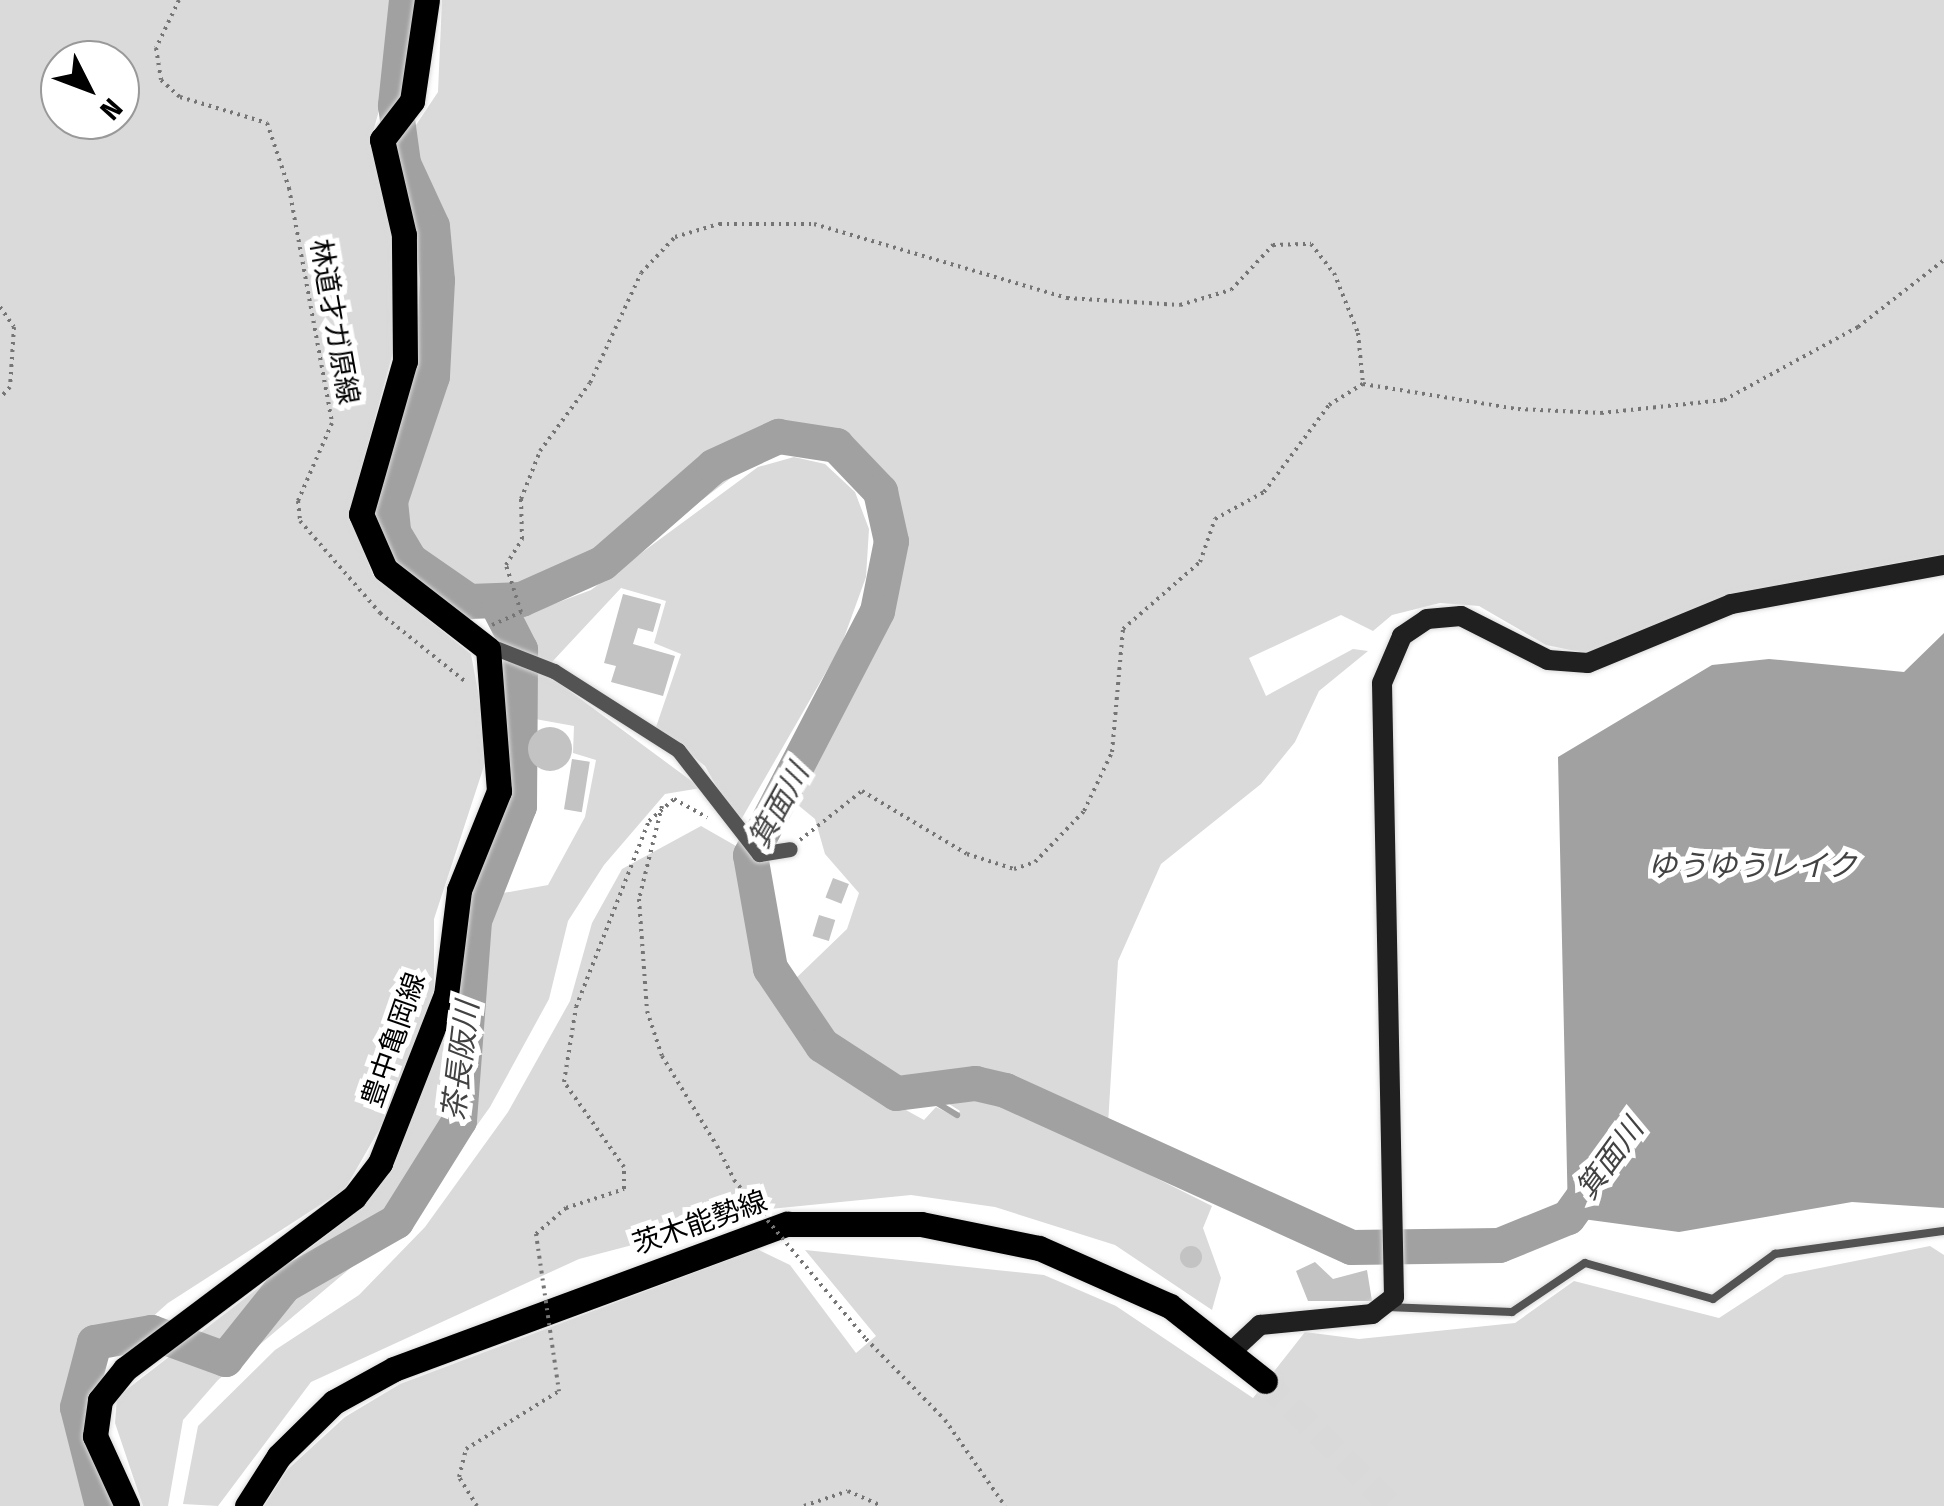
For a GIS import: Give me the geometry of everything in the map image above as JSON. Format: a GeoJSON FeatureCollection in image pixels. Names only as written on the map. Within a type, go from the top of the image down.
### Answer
{"type":"FeatureCollection","features":[{"type":"Feature","properties":{"kind":"main road"},"geometry":{"type":"LineString","coordinates":[[427,0],[412,102],[389,131],[381,151],[404,234],[405,361],[365,478],[362,524],[390,575],[485,644]]}},
{"type":"Feature","properties":{"kind":"main road","name":"豊中亀岡線"},"geometry":{"type":"LineString","coordinates":[[127,1506],[94,1418],[112,1382],[342,1207],[380,1163],[446,994],[459,890],[500,791],[485,644]]}},
{"type":"Feature","properties":{"kind":"main road","name":"茨木能勢線"},"geometry":{"type":"LineString","coordinates":[[247,1506],[278,1456],[334,1402],[394,1369],[753,1234],[846,1223],[958,1229],[1008,1239],[1115,1276],[1227,1348],[1265,1381]]}},
{"type":"Feature","properties":{"kind":"street"},"geometry":{"type":"LineString","coordinates":[[1227,1348],[1275,1320],[1387,1307],[1395,1265],[1382,683],[1396,642],[1427,619],[1462,616],[1548,660],[1588,663],[1721,607],[1944,565]]}},
{"type":"Feature","properties":{"kind":"street"},"geometry":{"type":"LineString","coordinates":[[485,644],[529,659],[692,760],[738,838],[759,854],[790,849]]}},
{"type":"Feature","properties":{"kind":"lane"},"geometry":{"type":"LineString","coordinates":[[1387,1307],[1512,1312],[1580,1263],[1713,1299],[1775,1254],[1944,1232]]}},
{"type":"Feature","properties":{"kind":"path","name":"林道才ガ原線"},"geometry":{"type":"LineString","coordinates":[[179,0],[156,48],[161,80],[180,97],[267,123],[289,188],[332,423],[298,501],[300,522],[380,613],[494,705]]}},
{"type":"Feature","properties":{"kind":"path"},"geometry":{"type":"LineString","coordinates":[[501,620],[520,610],[506,565],[522,539],[521,499],[540,451],[590,384],[641,273],[675,237],[719,224],[814,224],[1067,298],[1180,305],[1231,290],[1274,245],[1311,244],[1334,272],[1358,333],[1363,384]]}},
{"type":"Feature","properties":{"kind":"path"},"geometry":{"type":"LineString","coordinates":[[790,849],[862,791],[966,854],[1014,869],[1035,862],[1084,811],[1112,752],[1123,629],[1200,562],[1214,519],[1264,492],[1329,405],[1363,384],[1535,410],[1724,400],[1858,327],[1944,260]]}},
{"type":"Feature","properties":{"kind":"path"},"geometry":{"type":"LineString","coordinates":[[0,307],[14,327],[10,387],[0,398]]}},
{"type":"Feature","properties":{"kind":"path"},"geometry":{"type":"LineString","coordinates":[[477,1506],[459,1477],[466,1450],[560,1390],[536,1234],[566,1208],[624,1189],[624,1167],[580,1116],[564,1060],[626,868],[662,806],[684,802],[738,838]]}},
{"type":"Feature","properties":{"kind":"path"},"geometry":{"type":"LineString","coordinates":[[662,806],[639,899],[647,1011],[662,1056],[718,1146],[734,1180],[866,1339],[945,1420],[1004,1506]]}},
{"type":"Feature","properties":{"kind":"path"},"geometry":{"type":"LineString","coordinates":[[804,1506],[848,1491],[881,1506]]}},
{"type":"Feature","properties":{"kind":"shaded area"},"geometry":{"type":"Polygon","coordinates":[[[0,0],[396,0],[393,62],[370,142],[393,238],[393,352],[349,514],[373,575],[471,654],[482,713],[485,763],[434,919],[434,990],[407,1081],[345,1189],[168,1303],[104,1360],[75,1432],[109,1506],[0,1506],[0,0]]]}},
{"type":"Feature","properties":{"kind":"shaded area"},"geometry":{"type":"Polygon","coordinates":[[[442,0],[1944,0],[1944,554],[1730,594],[1590,654],[1546,645],[1479,606],[1440,603],[1392,615],[1373,631],[1341,615],[1249,658],[1266,696],[1353,649],[1368,651],[1319,691],[1295,742],[1261,784],[1161,864],[1118,961],[1108,1124],[987,1073],[889,1076],[814,1021],[791,983],[847,929],[859,893],[825,854],[815,819],[776,787],[874,592],[881,528],[858,473],[820,449],[769,449],[627,557],[498,617],[451,605],[395,561],[373,515],[416,355],[410,134],[438,92],[442,0]]]}},
{"type":"Feature","properties":{"kind":"shaded area"},"geometry":{"type":"Polygon","coordinates":[[[794,457],[825,464],[855,492],[869,529],[866,577],[841,646],[738,825],[705,766],[656,727],[681,654],[654,643],[666,601],[621,588],[551,663],[512,648],[503,623],[591,590],[758,467],[794,457]]]}},
{"type":"Feature","properties":{"kind":"shaded area"},"geometry":{"type":"Polygon","coordinates":[[[510,659],[544,672],[701,788],[665,794],[604,865],[568,921],[549,999],[490,1107],[412,1216],[218,1380],[183,1420],[168,1506],[143,1506],[115,1423],[117,1397],[354,1214],[392,1170],[461,986],[470,899],[548,885],[585,817],[596,760],[573,753],[574,726],[524,717],[528,790],[510,794],[510,659]]]}},
{"type":"Feature","properties":{"kind":"shaded area"},"geometry":{"type":"Polygon","coordinates":[[[701,826],[743,850],[743,907],[761,978],[830,1068],[924,1120],[936,1107],[956,1117],[960,1111],[943,1100],[957,1097],[1008,1104],[1212,1206],[1203,1228],[1221,1278],[1212,1310],[1115,1245],[995,1207],[911,1195],[770,1209],[579,1259],[311,1382],[218,1506],[183,1504],[198,1426],[275,1350],[359,1295],[425,1227],[508,1112],[570,1001],[592,923],[622,869],[701,826]]]}},
{"type":"Feature","properties":{"kind":"shaded area"},"geometry":{"type":"Polygon","coordinates":[[[1930,1246],[1944,1255],[1944,1506],[264,1506],[287,1470],[345,1417],[400,1384],[757,1249],[790,1265],[856,1353],[876,1336],[805,1250],[1044,1275],[1116,1306],[1253,1398],[1305,1332],[1359,1339],[1515,1323],[1574,1281],[1719,1318],[1785,1275],[1930,1246]]]}},
{"type":"Feature","properties":{"kind":"water","name":"ゆうゆうレイク"},"geometry":{"type":"Polygon","coordinates":[[[1944,633],[1944,1208],[1852,1202],[1679,1232],[1568,1217],[1558,757],[1712,665],[1769,659],[1904,672],[1944,633]]]}},
{"type":"Feature","properties":{"kind":"building"},"geometry":{"type":"Polygon","coordinates":[[[623,594],[661,604],[653,632],[638,628],[633,644],[675,656],[663,696],[611,682],[616,666],[604,663],[623,594]]]}},
{"type":"Feature","properties":{"kind":"building"},"geometry":{"type":"Polygon","coordinates":[[[550,727],[565,734],[572,749],[565,764],[550,771],[535,764],[528,749],[535,734],[550,727]]]}},
{"type":"Feature","properties":{"kind":"building"},"geometry":{"type":"Polygon","coordinates":[[[572,759],[590,762],[582,812],[564,809],[572,759]]]}},
{"type":"Feature","properties":{"kind":"building"},"geometry":{"type":"Polygon","coordinates":[[[833,878],[849,884],[841,904],[825,898],[833,878]]]}},
{"type":"Feature","properties":{"kind":"building"},"geometry":{"type":"Polygon","coordinates":[[[819,915],[835,920],[829,941],[813,936],[819,915]]]}},
{"type":"Feature","properties":{"kind":"building"},"geometry":{"type":"Polygon","coordinates":[[[1191,1246],[1199,1249],[1199,1265],[1191,1268],[1183,1265],[1180,1257],[1183,1249],[1191,1246]]]}},
{"type":"Feature","properties":{"kind":"building"},"geometry":{"type":"Polygon","coordinates":[[[1315,1262],[1333,1279],[1367,1270],[1372,1301],[1308,1301],[1296,1271],[1315,1262]]]}},
{"type":"Feature","properties":{"kind":"waterway","name":"箕面川"},"geometry":{"type":"LineString","coordinates":[[406,0],[395,105],[403,163],[432,226],[437,280],[432,376],[390,501],[393,532],[410,560],[469,601],[521,599],[602,563],[713,466],[778,436],[836,445],[880,491],[891,541],[877,611],[750,855],[770,968],[822,1045],[896,1093],[975,1083],[1005,1090],[1351,1247],[1499,1245],[1568,1217],[1594,1181]]}},
{"type":"Feature","properties":{"kind":"waterway","name":"茶長阪川"},"geometry":{"type":"LineString","coordinates":[[102,1506],[77,1407],[94,1342],[151,1332],[225,1359],[284,1285],[396,1221],[459,1120],[474,920],[519,806],[520,649],[498,606]]}},
{"type":"Feature","properties":{"kind":"waterway"},"geometry":{"type":"LineString","coordinates":[[922,1094],[957,1115]]}},
{"type":"Feature","properties":{"kind":"tunnel"},"geometry":{"type":"LineString","coordinates":[[1265,1381],[1392,1506]]}}]}
